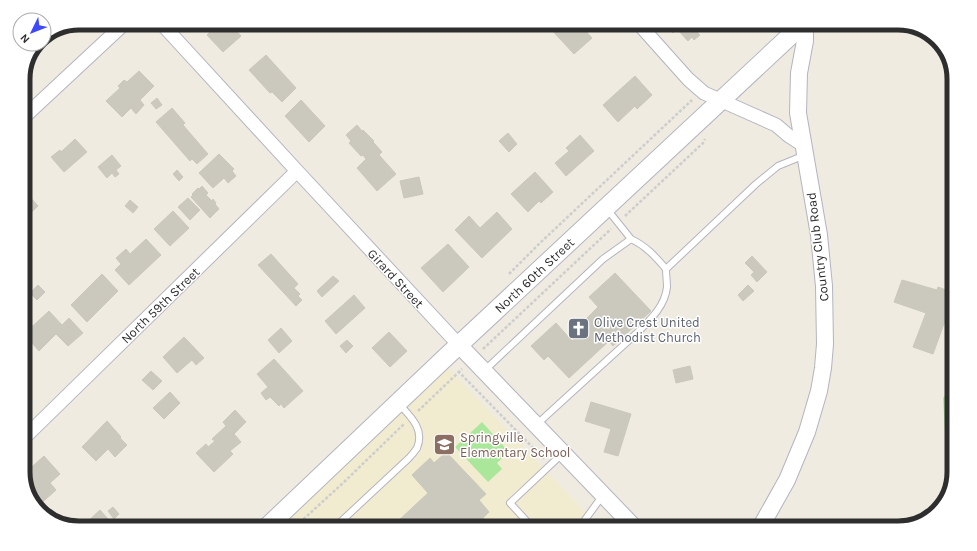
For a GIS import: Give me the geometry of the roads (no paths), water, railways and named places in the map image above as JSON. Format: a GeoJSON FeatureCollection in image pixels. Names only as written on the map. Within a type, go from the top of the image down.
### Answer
{"type":"FeatureCollection","features":[{"type":"Feature","properties":{"kind":"main road","name":"North 60th Street"},"geometry":{"type":"LineString","coordinates":[[280,521],[397,403],[796,30]]}},
{"type":"Feature","properties":{"kind":"street"},"geometry":{"type":"LineString","coordinates":[[30,111],[117,30]]}},
{"type":"Feature","properties":{"kind":"street","name":"Girard Street"},"geometry":{"type":"LineString","coordinates":[[167,30],[297,172],[459,345],[628,521]]}},
{"type":"Feature","properties":{"kind":"street"},"geometry":{"type":"LineString","coordinates":[[644,30],[688,79],[704,93],[761,117],[776,125],[804,150]]}},
{"type":"Feature","properties":{"kind":"street","name":"Country Club Road"},"geometry":{"type":"LineString","coordinates":[[764,521],[787,480],[807,432],[819,391],[825,344],[824,286],[819,235],[798,113],[799,73],[805,41],[804,30]]}},
{"type":"Feature","properties":{"kind":"street","name":"North 59th Street"},"geometry":{"type":"LineString","coordinates":[[30,432],[297,172]]}},
{"type":"Feature","properties":{"kind":"lane"},"geometry":{"type":"LineString","coordinates":[[666,269],[756,184],[778,166],[804,150]]}},
{"type":"Feature","properties":{"kind":"lane"},"geometry":{"type":"LineString","coordinates":[[536,425],[654,315],[663,302],[667,288],[666,269],[652,253],[640,243],[631,239],[606,208]]}},
{"type":"Feature","properties":{"kind":"lane"},"geometry":{"type":"LineString","coordinates":[[484,371],[603,259],[631,239]]}},
{"type":"Feature","properties":{"kind":"lane"},"geometry":{"type":"LineString","coordinates":[[342,521],[409,458],[417,448],[419,438],[416,422],[397,403]]}},
{"type":"Feature","properties":{"kind":"lane"},"geometry":{"type":"LineString","coordinates":[[526,521],[510,504],[563,453]]}},
{"type":"Feature","properties":{"kind":"lane"},"geometry":{"type":"LineString","coordinates":[[584,521],[603,495]]}},
{"type":"Feature","properties":{"kind":"place","name":"Olive Crest United Methodist Church"},"geometry":{"type":"Point","coordinates":[579,329]}},
{"type":"Feature","properties":{"kind":"place","name":"Springville Elementary School"},"geometry":{"type":"Point","coordinates":[444,444]}}]}
